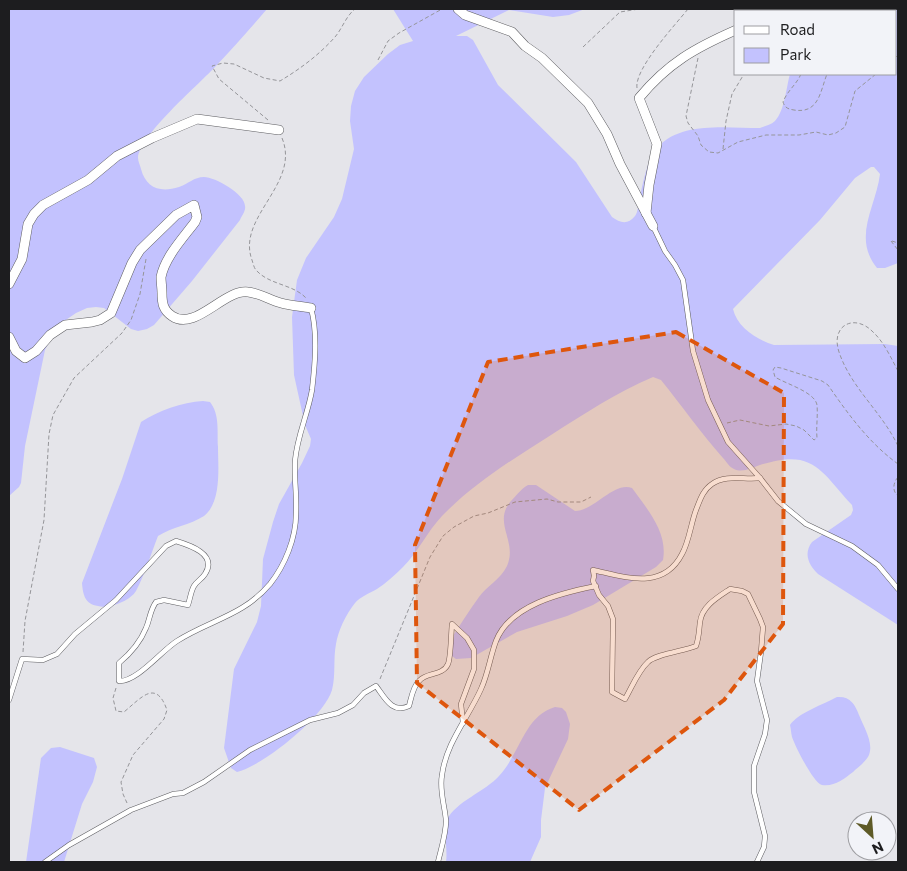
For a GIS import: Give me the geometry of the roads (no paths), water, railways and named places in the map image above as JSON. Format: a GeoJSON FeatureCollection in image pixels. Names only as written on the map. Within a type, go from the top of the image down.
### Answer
{"type":"FeatureCollection","features":[{"type":"Feature","properties":{"kind":"street"},"geometry":{"type":"LineString","coordinates":[[458,9],[465,14],[512,32],[588,103],[607,134],[620,164],[653,226]]}},
{"type":"Feature","properties":{"kind":"street"},"geometry":{"type":"LineString","coordinates":[[646,213],[657,144],[639,98],[654,80],[680,58],[734,31]]}},
{"type":"Feature","properties":{"kind":"street"},"geometry":{"type":"LineString","coordinates":[[9,284],[22,259],[28,224],[34,214],[43,205],[88,180],[117,156],[152,138],[197,119],[279,130]]}},
{"type":"Feature","properties":{"kind":"street"},"geometry":{"type":"LineString","coordinates":[[9,336],[16,352],[24,358],[36,351],[50,335],[65,325],[100,320],[111,313],[132,262],[140,250],[176,215],[194,205],[197,217],[195,222],[167,262],[161,278],[164,309],[173,317],[189,319],[223,300],[239,293],[248,292],[282,303],[311,308]]}},
{"type":"Feature","properties":{"kind":"lane"},"geometry":{"type":"LineString","coordinates":[[653,226],[664,251],[675,265],[683,280],[693,350],[708,400],[728,442],[778,501],[806,524],[852,546],[878,566],[898,589]]}},
{"type":"Feature","properties":{"kind":"lane"},"geometry":{"type":"LineString","coordinates":[[9,700],[22,659],[43,660],[56,654],[75,634],[123,593],[166,546],[176,541],[194,547],[204,554],[207,560],[205,575],[194,585],[188,605],[164,600],[156,602],[151,610],[147,627],[136,648],[119,663],[119,681],[134,677],[177,641],[241,610],[254,601],[271,582],[286,557],[295,527],[295,461],[312,388],[315,325],[311,308]]}},
{"type":"Feature","properties":{"kind":"lane"},"geometry":{"type":"LineString","coordinates":[[757,862],[764,847],[765,836],[754,792],[754,766],[766,734],[767,720],[757,681],[763,627],[748,594],[730,589],[711,602],[704,610],[700,620],[700,634],[696,646],[648,660],[625,698],[612,692],[613,619],[608,606],[599,595],[593,581],[593,570],[632,578],[655,578],[671,570],[683,552],[690,525],[702,493],[712,484],[722,479],[738,477],[760,478]]}},
{"type":"Feature","properties":{"kind":"lane"},"geometry":{"type":"LineString","coordinates":[[438,862],[446,824],[441,778],[444,762],[451,742],[482,688],[496,640],[506,624],[521,612],[552,597],[596,586]]}},
{"type":"Feature","properties":{"kind":"lane"},"geometry":{"type":"LineString","coordinates":[[45,862],[69,845],[131,810],[173,794],[183,793],[204,782],[250,750],[310,720],[338,713],[376,686],[394,708],[402,709],[408,706],[418,681],[426,675],[443,670],[448,664],[452,624],[467,638],[474,650],[474,669],[461,704],[462,724]]}}]}
